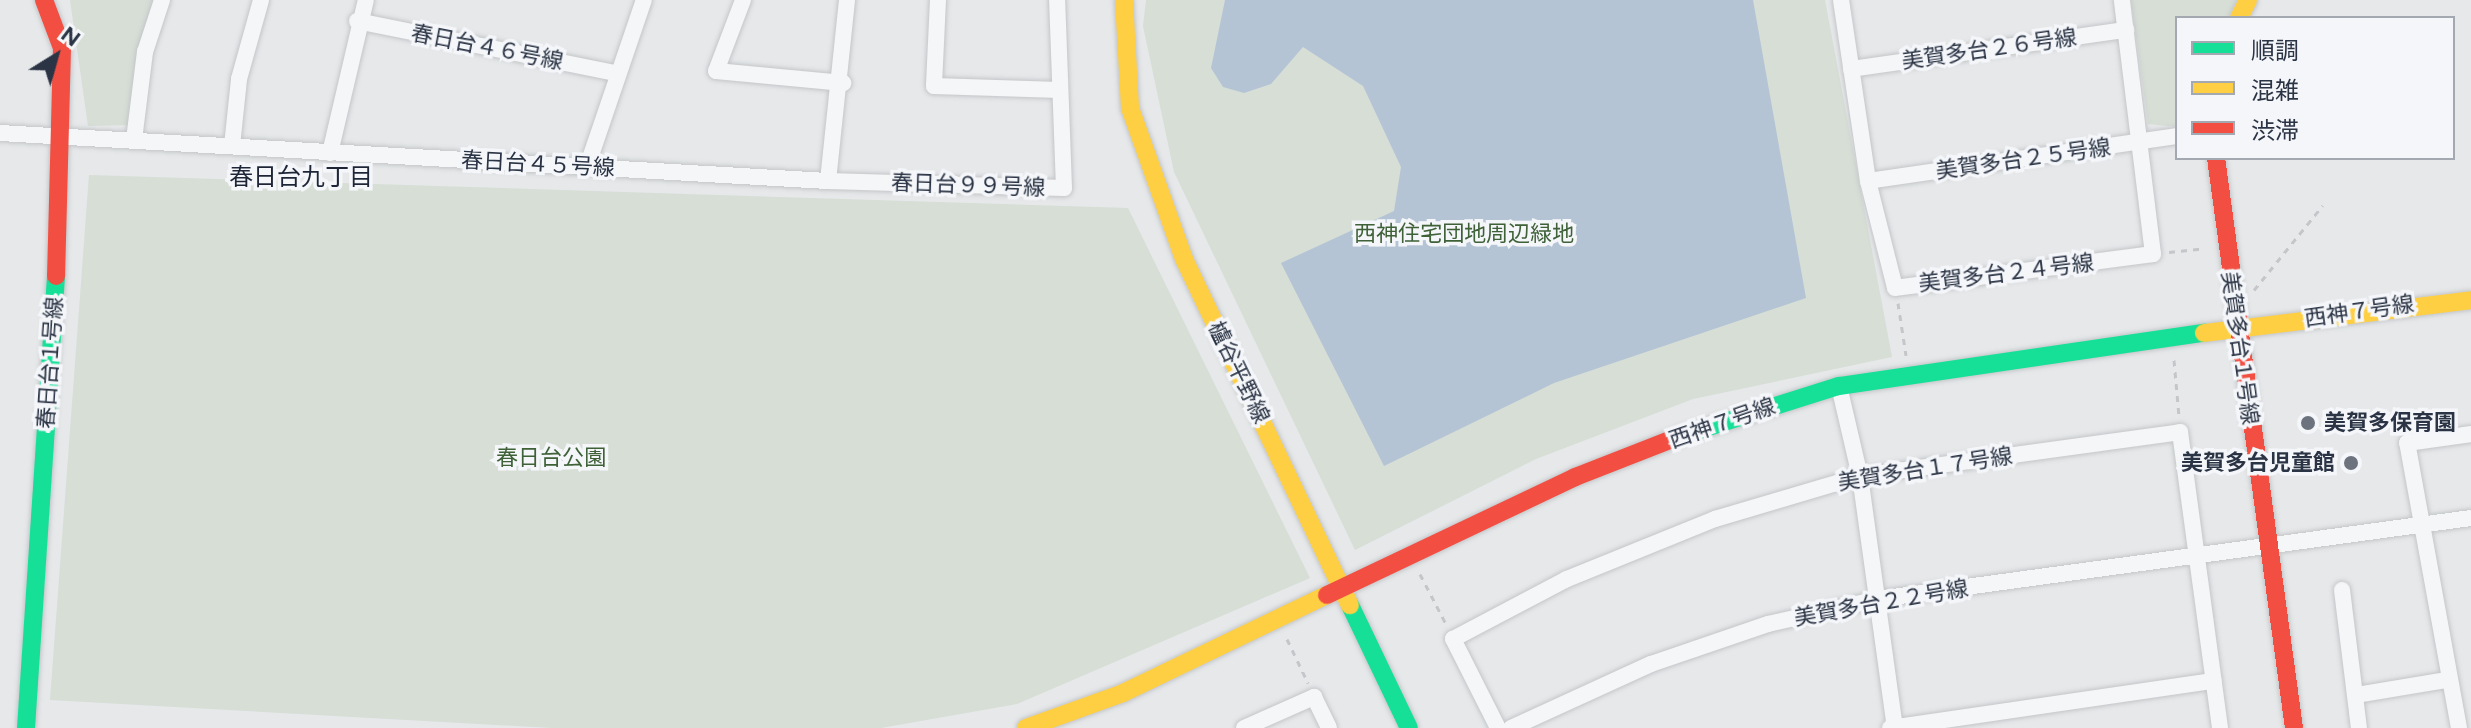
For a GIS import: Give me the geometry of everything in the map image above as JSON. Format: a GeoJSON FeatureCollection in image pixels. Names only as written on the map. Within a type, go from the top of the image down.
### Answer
{"type":"FeatureCollection","features":[{"type":"Feature","properties":{"kind":"street","name":"春日台１号線"},"geometry":{"type":"LineString","coordinates":[[26,728],[65,136],[62,48],[44,0]]}},
{"type":"Feature","properties":{"kind":"street"},"geometry":{"type":"LineString","coordinates":[[134,140],[145,52],[162,0]]}},
{"type":"Feature","properties":{"kind":"street"},"geometry":{"type":"LineString","coordinates":[[232,146],[239,79],[261,0]]}},
{"type":"Feature","properties":{"kind":"street"},"geometry":{"type":"LineString","coordinates":[[330,153],[357,21],[366,0]]}},
{"type":"Feature","properties":{"kind":"street"},"geometry":{"type":"LineString","coordinates":[[587,167],[616,73],[644,0]]}},
{"type":"Feature","properties":{"kind":"street"},"geometry":{"type":"LineString","coordinates":[[743,0],[716,71],[843,83]]}},
{"type":"Feature","properties":{"kind":"street"},"geometry":{"type":"LineString","coordinates":[[828,181],[843,83],[847,0]]}},
{"type":"Feature","properties":{"kind":"street"},"geometry":{"type":"LineString","coordinates":[[938,0],[934,86],[1059,90]]}},
{"type":"Feature","properties":{"kind":"street","name":"春日台９９号線"},"geometry":{"type":"LineString","coordinates":[[828,181],[1064,188],[1057,0]]}},
{"type":"Feature","properties":{"kind":"street","name":"櫨谷平野線"},"geometry":{"type":"LineString","coordinates":[[1124,0],[1130,108],[1184,259],[1345,589],[1409,728]]}},
{"type":"Feature","properties":{"kind":"street","name":"美賀多台２４号線"},"geometry":{"type":"LineString","coordinates":[[1841,0],[1868,181],[1895,288],[2153,254]]}},
{"type":"Feature","properties":{"kind":"street"},"geometry":{"type":"LineString","coordinates":[[2122,0],[2142,141],[2153,254]]}},
{"type":"Feature","properties":{"kind":"street","name":"春日台４６号線"},"geometry":{"type":"LineString","coordinates":[[357,21],[616,73]]}},
{"type":"Feature","properties":{"kind":"street","name":"美賀多台２６号線"},"geometry":{"type":"LineString","coordinates":[[1851,69],[2126,30]]}},
{"type":"Feature","properties":{"kind":"street"},"geometry":{"type":"LineString","coordinates":[[0,126],[0,135]]}},
{"type":"Feature","properties":{"kind":"street","name":"春日台４５号線"},"geometry":{"type":"LineString","coordinates":[[0,135],[65,136],[828,181]]}},
{"type":"Feature","properties":{"kind":"street","name":"美賀多台２５号線"},"geometry":{"type":"LineString","coordinates":[[1868,181],[2175,136]]}},
{"type":"Feature","properties":{"kind":"street","name":"美賀多台１号線"},"geometry":{"type":"LineString","coordinates":[[2216,160],[2235,329],[2294,728]]}},
{"type":"Feature","properties":{"kind":"street","name":"西神７号線"},"geometry":{"type":"LineString","coordinates":[[1026,728],[1123,693],[1575,477],[1727,418],[1839,386],[2235,329],[2471,300]]}},
{"type":"Feature","properties":{"kind":"street"},"geometry":{"type":"LineString","coordinates":[[1839,386],[1860,476],[1894,728],[2214,681]]}},
{"type":"Feature","properties":{"kind":"street"},"geometry":{"type":"LineString","coordinates":[[2180,432],[2220,728]]}},
{"type":"Feature","properties":{"kind":"street","name":"美賀多台１７号線"},"geometry":{"type":"LineString","coordinates":[[1453,639],[1567,579],[1715,519],[1860,476],[2180,432]]}},
{"type":"Feature","properties":{"kind":"street"},"geometry":{"type":"LineString","coordinates":[[2459,728],[2447,680],[2444,621],[2418,525],[2407,443],[2471,434]]}},
{"type":"Feature","properties":{"kind":"street","name":"美賀多台２２号線"},"geometry":{"type":"LineString","coordinates":[[1511,728],[1651,664],[1768,624],[1878,599],[2471,518]]}},
{"type":"Feature","properties":{"kind":"street"},"geometry":{"type":"LineString","coordinates":[[2342,590],[2359,728]]}},
{"type":"Feature","properties":{"kind":"street"},"geometry":{"type":"LineString","coordinates":[[1453,639],[1498,728]]}},
{"type":"Feature","properties":{"kind":"street"},"geometry":{"type":"LineString","coordinates":[[2356,695],[2447,680]]}},
{"type":"Feature","properties":{"kind":"street"},"geometry":{"type":"LineString","coordinates":[[1244,728],[1314,697],[1329,728]]}},
{"type":"Feature","properties":{"kind":"path"},"geometry":{"type":"LineString","coordinates":[[2231,289],[2259,290],[2323,205]]}},
{"type":"Feature","properties":{"kind":"path"},"geometry":{"type":"LineString","coordinates":[[2153,254],[2226,246]]}},
{"type":"Feature","properties":{"kind":"path"},"geometry":{"type":"LineString","coordinates":[[1895,288],[1909,376]]}},
{"type":"Feature","properties":{"kind":"path"},"geometry":{"type":"LineString","coordinates":[[2172,338],[2180,432]]}},
{"type":"Feature","properties":{"kind":"path"},"geometry":{"type":"LineString","coordinates":[[1412,556],[1453,639]]}},
{"type":"Feature","properties":{"kind":"path"},"geometry":{"type":"LineString","coordinates":[[1278,620],[1314,697]]}},
{"type":"Feature","properties":{"kind":"green space"},"geometry":{"type":"Polygon","coordinates":[[[70,0],[153,0],[128,125],[88,126],[70,0]]]}},
{"type":"Feature","properties":{"kind":"green space","name":"西神住宅団地周辺緑地"},"geometry":{"type":"Polygon","coordinates":[[[1146,0],[1825,0],[1892,357],[1693,399],[1536,459],[1355,550],[1174,172],[1143,26],[1146,0]]]}},
{"type":"Feature","properties":{"kind":"green space"},"geometry":{"type":"Polygon","coordinates":[[[2131,0],[2237,0],[2229,16],[2175,16],[2175,127],[2148,124],[2131,0]]]}},
{"type":"Feature","properties":{"kind":"green space","name":"春日台公園"},"geometry":{"type":"Polygon","coordinates":[[[89,175],[1128,208],[1310,578],[1017,704],[881,728],[552,728],[50,700],[89,175]]]}},
{"type":"Feature","properties":{"kind":"water","name":"西神住宅団地周辺緑地"},"geometry":{"type":"Polygon","coordinates":[[[1225,0],[1753,0],[1806,298],[1554,383],[1384,466],[1281,263],[1394,211],[1401,167],[1363,86],[1303,47],[1271,84],[1244,93],[1223,87],[1211,68],[1225,0]]]}},
{"type":"Feature","properties":{"kind":"traffic: fast"},"geometry":{"type":"LineString","coordinates":[[26,728],[56,276]]}},
{"type":"Feature","properties":{"kind":"traffic: fast"},"geometry":{"type":"LineString","coordinates":[[1680,436],[1839,386],[2204,333]]}},
{"type":"Feature","properties":{"kind":"traffic: fast"},"geometry":{"type":"LineString","coordinates":[[1350,605],[1409,728]]}},
{"type":"Feature","properties":{"kind":"traffic: slow"},"geometry":{"type":"LineString","coordinates":[[1124,0],[1130,108],[1184,259],[1350,605]]}},
{"type":"Feature","properties":{"kind":"traffic: slow"},"geometry":{"type":"LineString","coordinates":[[2240,16],[2248,0]]}},
{"type":"Feature","properties":{"kind":"traffic: slow"},"geometry":{"type":"LineString","coordinates":[[2204,333],[2471,300]]}},
{"type":"Feature","properties":{"kind":"traffic: slow"},"geometry":{"type":"LineString","coordinates":[[1026,728],[1123,693],[1327,595]]}},
{"type":"Feature","properties":{"kind":"traffic: jam"},"geometry":{"type":"LineString","coordinates":[[44,0],[62,48],[56,276]]}},
{"type":"Feature","properties":{"kind":"traffic: jam"},"geometry":{"type":"LineString","coordinates":[[2216,160],[2294,728]]}},
{"type":"Feature","properties":{"kind":"traffic: jam"},"geometry":{"type":"LineString","coordinates":[[1327,595],[1575,477],[1680,436]]}},
{"type":"Feature","properties":{"kind":"place","name":"美賀多保育園"},"geometry":{"type":"Point","coordinates":[2308,423]}},
{"type":"Feature","properties":{"kind":"place","name":"美賀多台児童館"},"geometry":{"type":"Point","coordinates":[2351,463]}},
{"type":"Feature","properties":{"kind":"district","name":"春日台九丁目"},"geometry":{"type":"Point","coordinates":[301,177]}}]}
